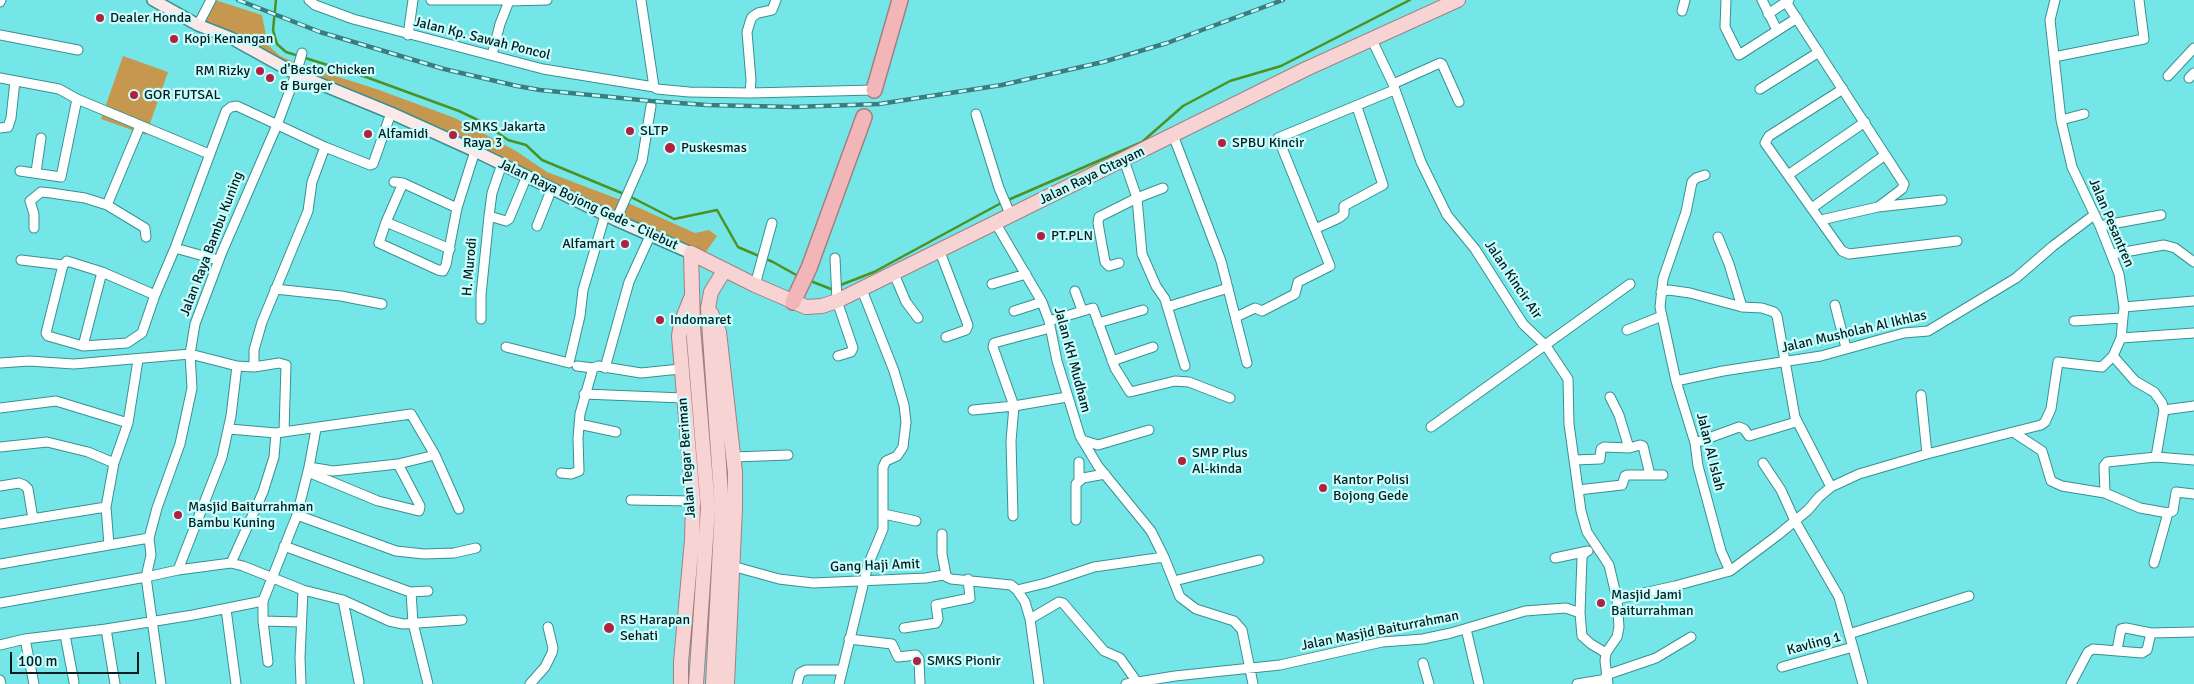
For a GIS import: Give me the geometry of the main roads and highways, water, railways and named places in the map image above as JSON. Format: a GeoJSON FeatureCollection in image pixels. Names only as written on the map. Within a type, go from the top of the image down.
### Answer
{"type":"FeatureCollection","features":[{"type":"Feature","properties":{"kind":"highway"},"geometry":{"type":"LineString","coordinates":[[874,90],[900,0]]}},
{"type":"Feature","properties":{"kind":"highway"},"geometry":{"type":"LineString","coordinates":[[793,302],[809,268],[864,117]]}},
{"type":"Feature","properties":{"kind":"main road","name":"Jalan Raya Bojong Gede - Cilebut"},"geometry":{"type":"LineString","coordinates":[[153,0],[198,26],[231,38],[296,74],[391,113],[475,151],[605,215],[691,253],[724,271]]}},
{"type":"Feature","properties":{"kind":"main road","name":"Jalan Raya Citayam"},"geometry":{"type":"LineString","coordinates":[[724,271],[806,307],[822,306],[836,297],[862,290],[940,252],[996,224],[1009,212],[1124,160],[1306,69],[1458,0]]}},
{"type":"Feature","properties":{"kind":"main road","name":"Jalan Tegar Beriman"},"geometry":{"type":"LineString","coordinates":[[691,253],[698,386],[708,508],[696,684]]}},
{"type":"Feature","properties":{"kind":"main road"},"geometry":{"type":"LineString","coordinates":[[724,271],[711,292],[708,308],[709,336],[728,472],[732,566],[726,684]]}},
{"type":"Feature","properties":{"kind":"main road","name":"Jalan Tegar Beriman"},"geometry":{"type":"LineString","coordinates":[[681,684],[681,662],[692,540],[693,501],[680,369],[679,336],[680,323],[693,295]]}},
{"type":"Feature","properties":{"kind":"main road"},"geometry":{"type":"LineString","coordinates":[[708,308],[719,332],[734,457],[728,472],[722,508],[713,684]]}},
{"type":"Feature","properties":{"kind":"main road"},"geometry":{"type":"LineString","coordinates":[[691,474],[706,473]]}},
{"type":"Feature","properties":{"kind":"waterway"},"geometry":{"type":"LineString","coordinates":[[276,0],[273,30],[277,44],[286,52],[366,77],[459,111],[484,123],[508,140],[526,145],[542,160],[624,194]]}},
{"type":"Feature","properties":{"kind":"waterway"},"geometry":{"type":"LineString","coordinates":[[1008,200],[1142,142],[1183,106],[1230,81],[1281,66],[1410,0]]}},
{"type":"Feature","properties":{"kind":"waterway"},"geometry":{"type":"LineString","coordinates":[[629,196],[674,219],[717,210],[738,247],[773,262],[798,276]]}},
{"type":"Feature","properties":{"kind":"waterway"},"geometry":{"type":"LineString","coordinates":[[838,286],[874,272],[1003,202]]}},
{"type":"Feature","properties":{"kind":"waterway"},"geometry":{"type":"LineString","coordinates":[[808,280],[831,289],[833,288]]}},
{"type":"Feature","properties":{"kind":"railway"},"geometry":{"type":"LineString","coordinates":[[238,0],[320,32],[444,69],[517,86],[651,101],[707,105],[794,107],[879,104],[1002,85],[1103,62],[1167,43],[1283,0]]}},
{"type":"Feature","properties":{"kind":"place","name":"Dealer Honda"},"geometry":{"type":"Point","coordinates":[100,18]}},
{"type":"Feature","properties":{"kind":"place","name":"Kopi Kenangan"},"geometry":{"type":"Point","coordinates":[174,39]}},
{"type":"Feature","properties":{"kind":"place","name":"RM Rizky"},"geometry":{"type":"Point","coordinates":[260,71]}},
{"type":"Feature","properties":{"kind":"place","name":"d'Besto Chicken & Burger"},"geometry":{"type":"Point","coordinates":[270,78]}},
{"type":"Feature","properties":{"kind":"place","name":"GOR FUTSAL"},"geometry":{"type":"Point","coordinates":[134,95]}},
{"type":"Feature","properties":{"kind":"place","name":"SLTP"},"geometry":{"type":"Point","coordinates":[630,131]}},
{"type":"Feature","properties":{"kind":"place","name":"Alfamidi"},"geometry":{"type":"Point","coordinates":[368,134]}},
{"type":"Feature","properties":{"kind":"place","name":"SMKS Jakarta Raya 3"},"geometry":{"type":"Point","coordinates":[453,135]}},
{"type":"Feature","properties":{"kind":"place","name":"SPBU Kincir"},"geometry":{"type":"Point","coordinates":[1222,143]}},
{"type":"Feature","properties":{"kind":"place","name":"Puskesmas"},"geometry":{"type":"Point","coordinates":[670,148]}},
{"type":"Feature","properties":{"kind":"place","name":"PT.PLN"},"geometry":{"type":"Point","coordinates":[1041,236]}},
{"type":"Feature","properties":{"kind":"place","name":"Alfamart"},"geometry":{"type":"Point","coordinates":[625,244]}},
{"type":"Feature","properties":{"kind":"place","name":"Indomaret"},"geometry":{"type":"Point","coordinates":[660,320]}},
{"type":"Feature","properties":{"kind":"place","name":"SMP Plus Al-kinda"},"geometry":{"type":"Point","coordinates":[1182,461]}},
{"type":"Feature","properties":{"kind":"place","name":"Kantor Polisi Bojong Gede"},"geometry":{"type":"Point","coordinates":[1323,488]}},
{"type":"Feature","properties":{"kind":"place","name":"Masjid Baiturrahman Bambu Kuning"},"geometry":{"type":"Point","coordinates":[178,515]}},
{"type":"Feature","properties":{"kind":"place","name":"Masjid Jami Baiturrahman"},"geometry":{"type":"Point","coordinates":[1601,603]}},
{"type":"Feature","properties":{"kind":"place","name":"RS Harapan Sehati"},"geometry":{"type":"Point","coordinates":[609,628]}},
{"type":"Feature","properties":{"kind":"place","name":"SMKS Pionir"},"geometry":{"type":"Point","coordinates":[917,661]}}]}
